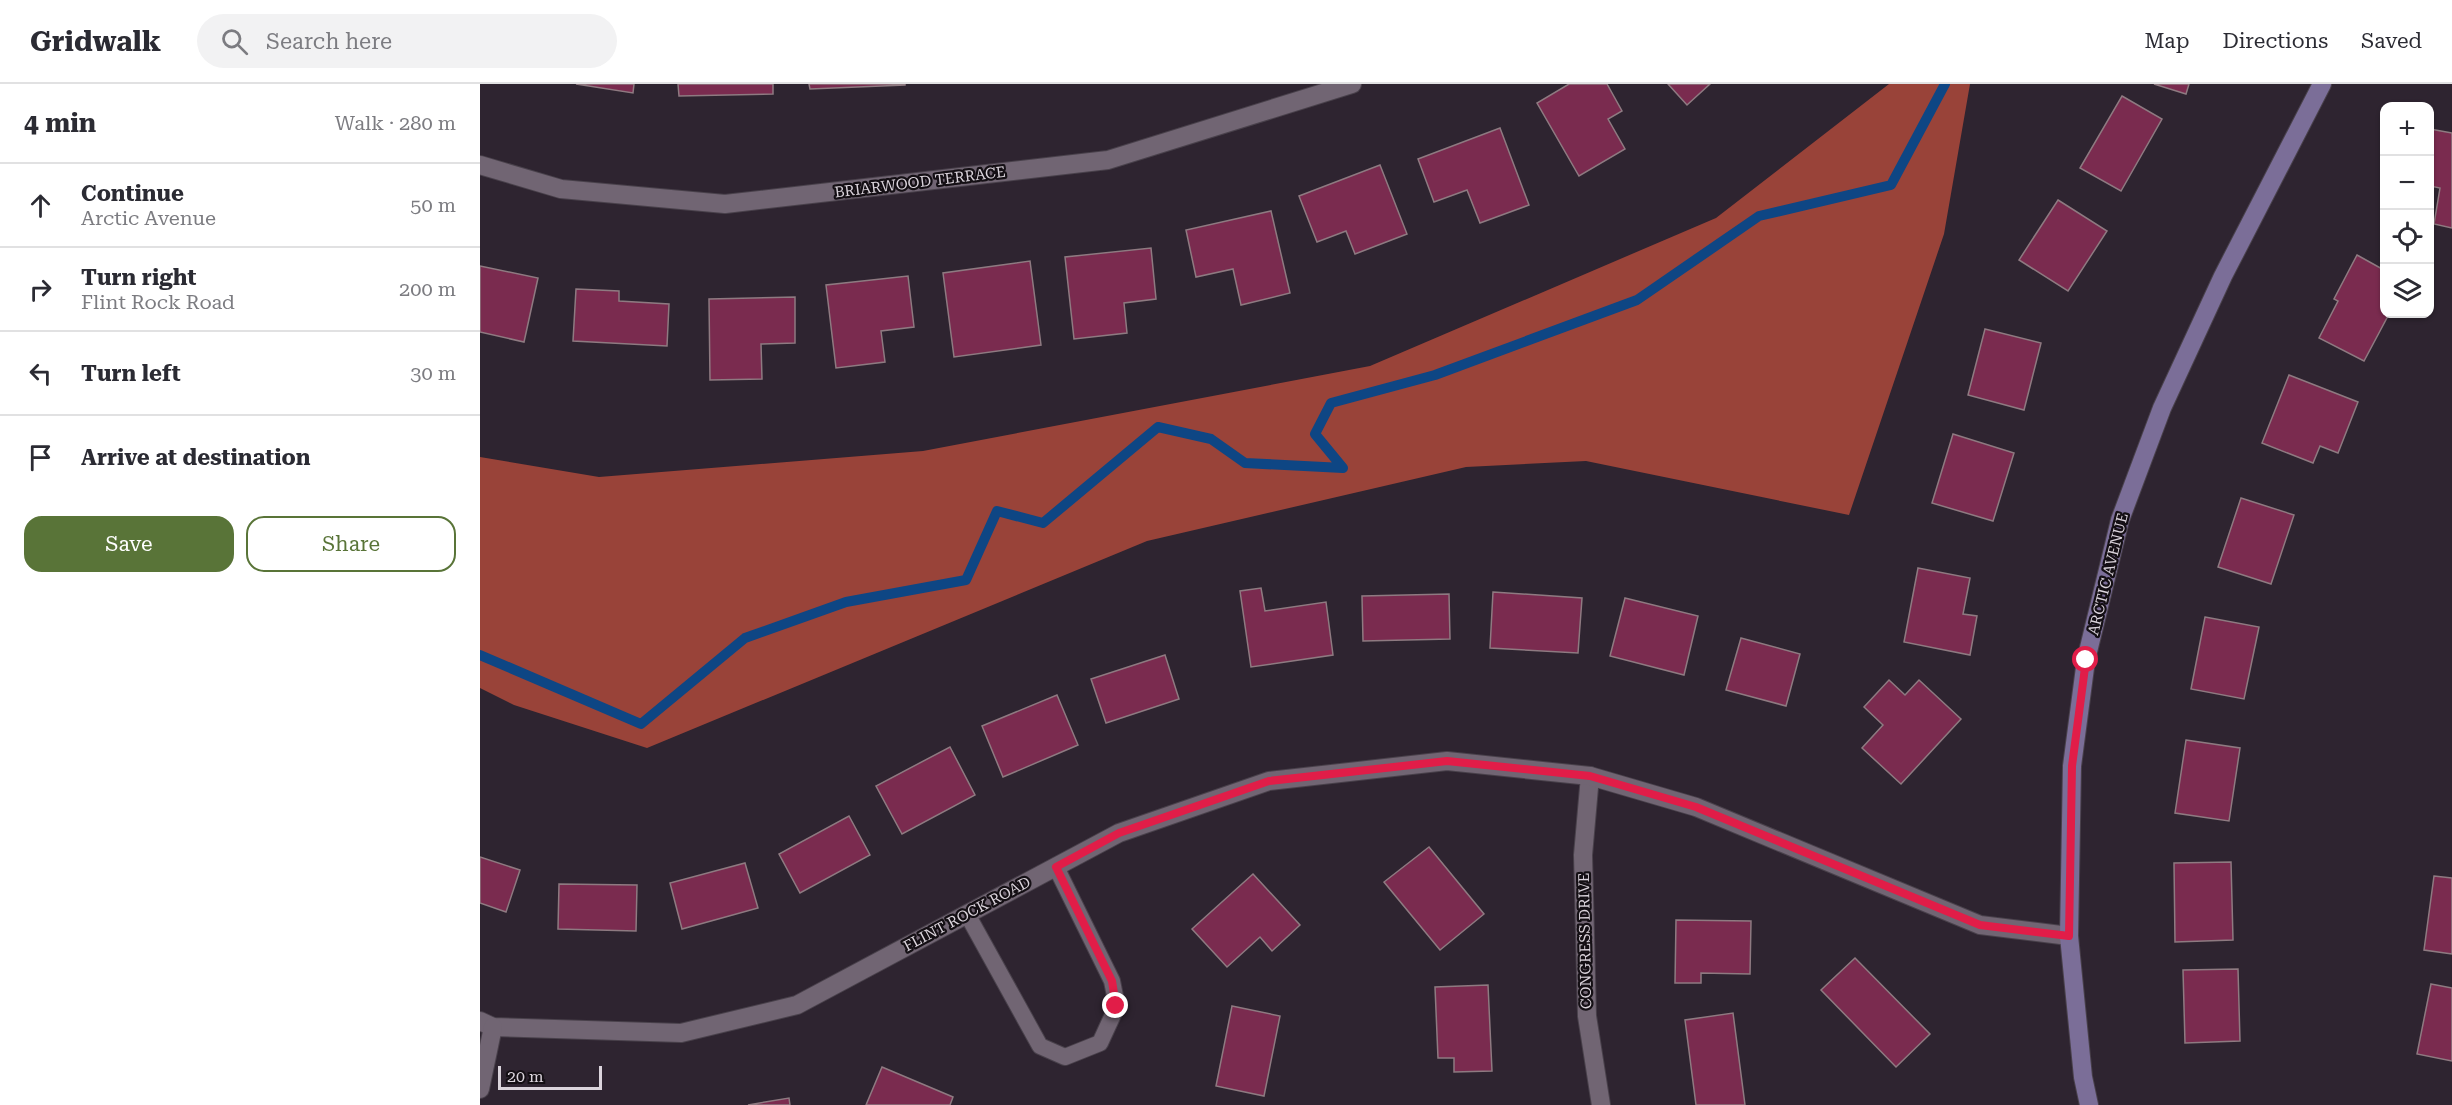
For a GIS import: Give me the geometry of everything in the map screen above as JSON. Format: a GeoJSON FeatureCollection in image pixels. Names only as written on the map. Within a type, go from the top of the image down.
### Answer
{"type":"FeatureCollection","features":[{"type":"Feature","properties":{"kind":"street","name":"BRIARWOOD TERRACE"},"geometry":{"type":"LineString","coordinates":[[480,165],[561,189],[725,204],[1108,160],[1352,84]]}},
{"type":"Feature","properties":{"kind":"street","name":"ARCTIC AVENUE"},"geometry":{"type":"LineString","coordinates":[[2089,1105],[2083,1077],[2069,936],[2072,766],[2086,660],[2120,520],[2171,388],[2223,276],[2322,84]]}},
{"type":"Feature","properties":{"kind":"street","name":"FLINT ROCK ROAD"},"geometry":{"type":"LineString","coordinates":[[486,1024],[681,1033],[797,1005],[1119,833],[1269,781],[1447,761],[1590,776],[1696,807],[1980,925],[2069,936]]}},
{"type":"Feature","properties":{"kind":"street","name":"CONGRESS DRIVE"},"geometry":{"type":"LineString","coordinates":[[1590,776],[1583,855],[1587,1016],[1600,1105]]}},
{"type":"Feature","properties":{"kind":"street"},"geometry":{"type":"LineString","coordinates":[[480,1089],[486,1024]]}},
{"type":"Feature","properties":{"kind":"lane"},"geometry":{"type":"LineString","coordinates":[[967,914],[1040,1046],[1065,1056],[1100,1043],[1116,1006],[1112,981],[1056,867]]}},
{"type":"Feature","properties":{"kind":"shaded area"},"geometry":{"type":"Polygon","coordinates":[[[1889,84],[1970,84],[1944,234],[1849,515],[1586,461],[1466,467],[1147,541],[647,748],[514,705],[480,688],[480,457],[599,477],[923,451],[1370,366],[1716,218],[1889,84]]]}},
{"type":"Feature","properties":{"kind":"building"},"geometry":{"type":"Polygon","coordinates":[[[576,84],[634,84],[633,93],[576,84]]]}},
{"type":"Feature","properties":{"kind":"building"},"geometry":{"type":"Polygon","coordinates":[[[678,84],[773,84],[773,94],[679,96],[678,84]]]}},
{"type":"Feature","properties":{"kind":"building"},"geometry":{"type":"Polygon","coordinates":[[[809,84],[905,84],[905,85],[810,89],[809,84]]]}},
{"type":"Feature","properties":{"kind":"building"},"geometry":{"type":"Polygon","coordinates":[[[1569,84],[1607,84],[1622,111],[1608,119],[1625,149],[1579,176],[1537,103],[1569,84]]]}},
{"type":"Feature","properties":{"kind":"building"},"geometry":{"type":"Polygon","coordinates":[[[1668,84],[1710,84],[1687,105],[1668,84]]]}},
{"type":"Feature","properties":{"kind":"building"},"geometry":{"type":"Polygon","coordinates":[[[2154,84],[2189,84],[2186,94],[2154,84]]]}},
{"type":"Feature","properties":{"kind":"building"},"geometry":{"type":"Polygon","coordinates":[[[2122,96],[2162,119],[2121,191],[2080,168],[2122,96]]]}},
{"type":"Feature","properties":{"kind":"building"},"geometry":{"type":"Polygon","coordinates":[[[1500,128],[1529,205],[1480,223],[1467,190],[1434,202],[1418,159],[1500,128]]]}},
{"type":"Feature","properties":{"kind":"building"},"geometry":{"type":"Polygon","coordinates":[[[2434,130],[2452,133],[2452,228],[2434,224],[2440,188],[2434,187],[2434,130]]]}},
{"type":"Feature","properties":{"kind":"building"},"geometry":{"type":"Polygon","coordinates":[[[1380,165],[1407,234],[1355,254],[1346,231],[1317,242],[1299,196],[1380,165]]]}},
{"type":"Feature","properties":{"kind":"building"},"geometry":{"type":"Polygon","coordinates":[[[2058,200],[2107,231],[2068,291],[2019,260],[2058,200]]]}},
{"type":"Feature","properties":{"kind":"building"},"geometry":{"type":"Polygon","coordinates":[[[1271,211],[1290,293],[1241,305],[1233,269],[1196,277],[1186,230],[1271,211]]]}},
{"type":"Feature","properties":{"kind":"building"},"geometry":{"type":"Polygon","coordinates":[[[1151,248],[1156,299],[1124,303],[1127,333],[1074,339],[1065,257],[1151,248]]]}},
{"type":"Feature","properties":{"kind":"building"},"geometry":{"type":"Polygon","coordinates":[[[2357,255],[2380,268],[2380,318],[2387,318],[2364,361],[2319,338],[2338,301],[2334,299],[2357,255]]]}},
{"type":"Feature","properties":{"kind":"building"},"geometry":{"type":"Polygon","coordinates":[[[1030,261],[1041,345],[954,357],[943,273],[1030,261]]]}},
{"type":"Feature","properties":{"kind":"building"},"geometry":{"type":"Polygon","coordinates":[[[480,266],[538,278],[524,342],[480,332],[480,266]]]}},
{"type":"Feature","properties":{"kind":"building"},"geometry":{"type":"Polygon","coordinates":[[[908,276],[914,327],[881,331],[885,362],[836,368],[826,285],[908,276]]]}},
{"type":"Feature","properties":{"kind":"building"},"geometry":{"type":"Polygon","coordinates":[[[576,289],[619,291],[619,301],[669,304],[667,346],[573,341],[576,289]]]}},
{"type":"Feature","properties":{"kind":"building"},"geometry":{"type":"Polygon","coordinates":[[[795,297],[795,343],[761,344],[762,379],[710,380],[709,299],[795,297]]]}},
{"type":"Feature","properties":{"kind":"building"},"geometry":{"type":"Polygon","coordinates":[[[1985,329],[2041,343],[2024,410],[1968,395],[1985,329]]]}},
{"type":"Feature","properties":{"kind":"building"},"geometry":{"type":"Polygon","coordinates":[[[2289,375],[2358,402],[2338,453],[2320,446],[2313,463],[2262,443],[2289,375]]]}},
{"type":"Feature","properties":{"kind":"building"},"geometry":{"type":"Polygon","coordinates":[[[1953,434],[2014,453],[1993,521],[1932,503],[1953,434]]]}},
{"type":"Feature","properties":{"kind":"building"},"geometry":{"type":"Polygon","coordinates":[[[2241,498],[2294,515],[2271,584],[2218,567],[2241,498]]]}},
{"type":"Feature","properties":{"kind":"building"},"geometry":{"type":"Polygon","coordinates":[[[1918,568],[1970,578],[1963,614],[1977,616],[1970,655],[1904,642],[1918,568]]]}},
{"type":"Feature","properties":{"kind":"building"},"geometry":{"type":"Polygon","coordinates":[[[1261,588],[1265,611],[1326,602],[1333,655],[1251,667],[1240,591],[1261,588]]]}},
{"type":"Feature","properties":{"kind":"building"},"geometry":{"type":"Polygon","coordinates":[[[1493,592],[1582,598],[1578,653],[1490,648],[1493,592]]]}},
{"type":"Feature","properties":{"kind":"building"},"geometry":{"type":"Polygon","coordinates":[[[1449,594],[1450,639],[1363,641],[1362,596],[1449,594]]]}},
{"type":"Feature","properties":{"kind":"building"},"geometry":{"type":"Polygon","coordinates":[[[1625,598],[1698,616],[1684,675],[1610,656],[1625,598]]]}},
{"type":"Feature","properties":{"kind":"building"},"geometry":{"type":"Polygon","coordinates":[[[2205,617],[2259,627],[2244,699],[2191,689],[2205,617]]]}},
{"type":"Feature","properties":{"kind":"building"},"geometry":{"type":"Polygon","coordinates":[[[1741,638],[1800,654],[1786,706],[1726,690],[1741,638]]]}},
{"type":"Feature","properties":{"kind":"building"},"geometry":{"type":"Polygon","coordinates":[[[1165,655],[1179,699],[1106,723],[1091,679],[1165,655]]]}},
{"type":"Feature","properties":{"kind":"building"},"geometry":{"type":"Polygon","coordinates":[[[1889,680],[1905,695],[1919,680],[1961,719],[1901,784],[1862,748],[1883,725],[1864,707],[1889,680]]]}},
{"type":"Feature","properties":{"kind":"building"},"geometry":{"type":"Polygon","coordinates":[[[1057,695],[1078,745],[1003,777],[982,726],[1057,695]]]}},
{"type":"Feature","properties":{"kind":"building"},"geometry":{"type":"Polygon","coordinates":[[[2186,740],[2240,748],[2229,821],[2175,813],[2186,740]]]}},
{"type":"Feature","properties":{"kind":"building"},"geometry":{"type":"Polygon","coordinates":[[[950,747],[975,795],[902,834],[876,786],[950,747]]]}},
{"type":"Feature","properties":{"kind":"building"},"geometry":{"type":"Polygon","coordinates":[[[849,816],[870,855],[800,893],[779,854],[849,816]]]}},
{"type":"Feature","properties":{"kind":"building"},"geometry":{"type":"Polygon","coordinates":[[[1429,847],[1484,914],[1440,950],[1384,882],[1429,847]]]}},
{"type":"Feature","properties":{"kind":"building"},"geometry":{"type":"Polygon","coordinates":[[[480,857],[520,870],[506,912],[480,903],[480,857]]]}},
{"type":"Feature","properties":{"kind":"building"},"geometry":{"type":"Polygon","coordinates":[[[2231,862],[2233,940],[2175,942],[2174,863],[2231,862]]]}},
{"type":"Feature","properties":{"kind":"building"},"geometry":{"type":"Polygon","coordinates":[[[745,863],[758,908],[682,929],[670,883],[745,863]]]}},
{"type":"Feature","properties":{"kind":"building"},"geometry":{"type":"Polygon","coordinates":[[[1253,874],[1300,925],[1272,951],[1260,937],[1227,967],[1192,929],[1253,874]]]}},
{"type":"Feature","properties":{"kind":"building"},"geometry":{"type":"Polygon","coordinates":[[[2434,876],[2452,878],[2452,954],[2424,950],[2434,876]]]}},
{"type":"Feature","properties":{"kind":"building"},"geometry":{"type":"Polygon","coordinates":[[[559,884],[637,885],[636,931],[558,929],[559,884]]]}},
{"type":"Feature","properties":{"kind":"building"},"geometry":{"type":"Polygon","coordinates":[[[1676,920],[1751,921],[1750,974],[1701,973],[1701,983],[1675,983],[1676,920]]]}},
{"type":"Feature","properties":{"kind":"building"},"geometry":{"type":"Polygon","coordinates":[[[1855,958],[1930,1034],[1896,1067],[1821,990],[1855,958]]]}},
{"type":"Feature","properties":{"kind":"building"},"geometry":{"type":"Polygon","coordinates":[[[2238,969],[2240,1041],[2185,1043],[2183,970],[2238,969]]]}},
{"type":"Feature","properties":{"kind":"building"},"geometry":{"type":"Polygon","coordinates":[[[2431,984],[2452,988],[2452,1061],[2417,1054],[2431,984]]]}},
{"type":"Feature","properties":{"kind":"building"},"geometry":{"type":"Polygon","coordinates":[[[1488,985],[1492,1071],[1454,1072],[1454,1058],[1438,1058],[1435,987],[1488,985]]]}},
{"type":"Feature","properties":{"kind":"building"},"geometry":{"type":"Polygon","coordinates":[[[1232,1006],[1280,1016],[1264,1096],[1216,1086],[1232,1006]]]}},
{"type":"Feature","properties":{"kind":"building"},"geometry":{"type":"Polygon","coordinates":[[[1733,1013],[1745,1105],[1696,1105],[1685,1020],[1733,1013]]]}},
{"type":"Feature","properties":{"kind":"building"},"geometry":{"type":"Polygon","coordinates":[[[882,1067],[953,1097],[950,1105],[866,1105],[882,1067]]]}},
{"type":"Feature","properties":{"kind":"building"},"geometry":{"type":"Polygon","coordinates":[[[789,1098],[790,1105],[748,1105],[789,1098]]]}},
{"type":"Feature","properties":{"kind":"waterway"},"geometry":{"type":"LineString","coordinates":[[480,655],[641,724],[745,638],[846,602],[966,580],[997,511],[1043,523],[1158,427],[1211,439],[1245,463],[1343,468],[1315,434],[1331,403],[1435,375],[1637,300],[1759,216],[1891,185],[1945,84]]}},
{"type":"Feature","properties":{"kind":"route"},"geometry":{"type":"LineString","coordinates":[[1116,1006],[1112,981],[1056,867],[1119,833],[1269,781],[1447,761],[1590,776],[1696,807],[1980,925],[2069,936],[2072,766],[2086,660]]}}]}
